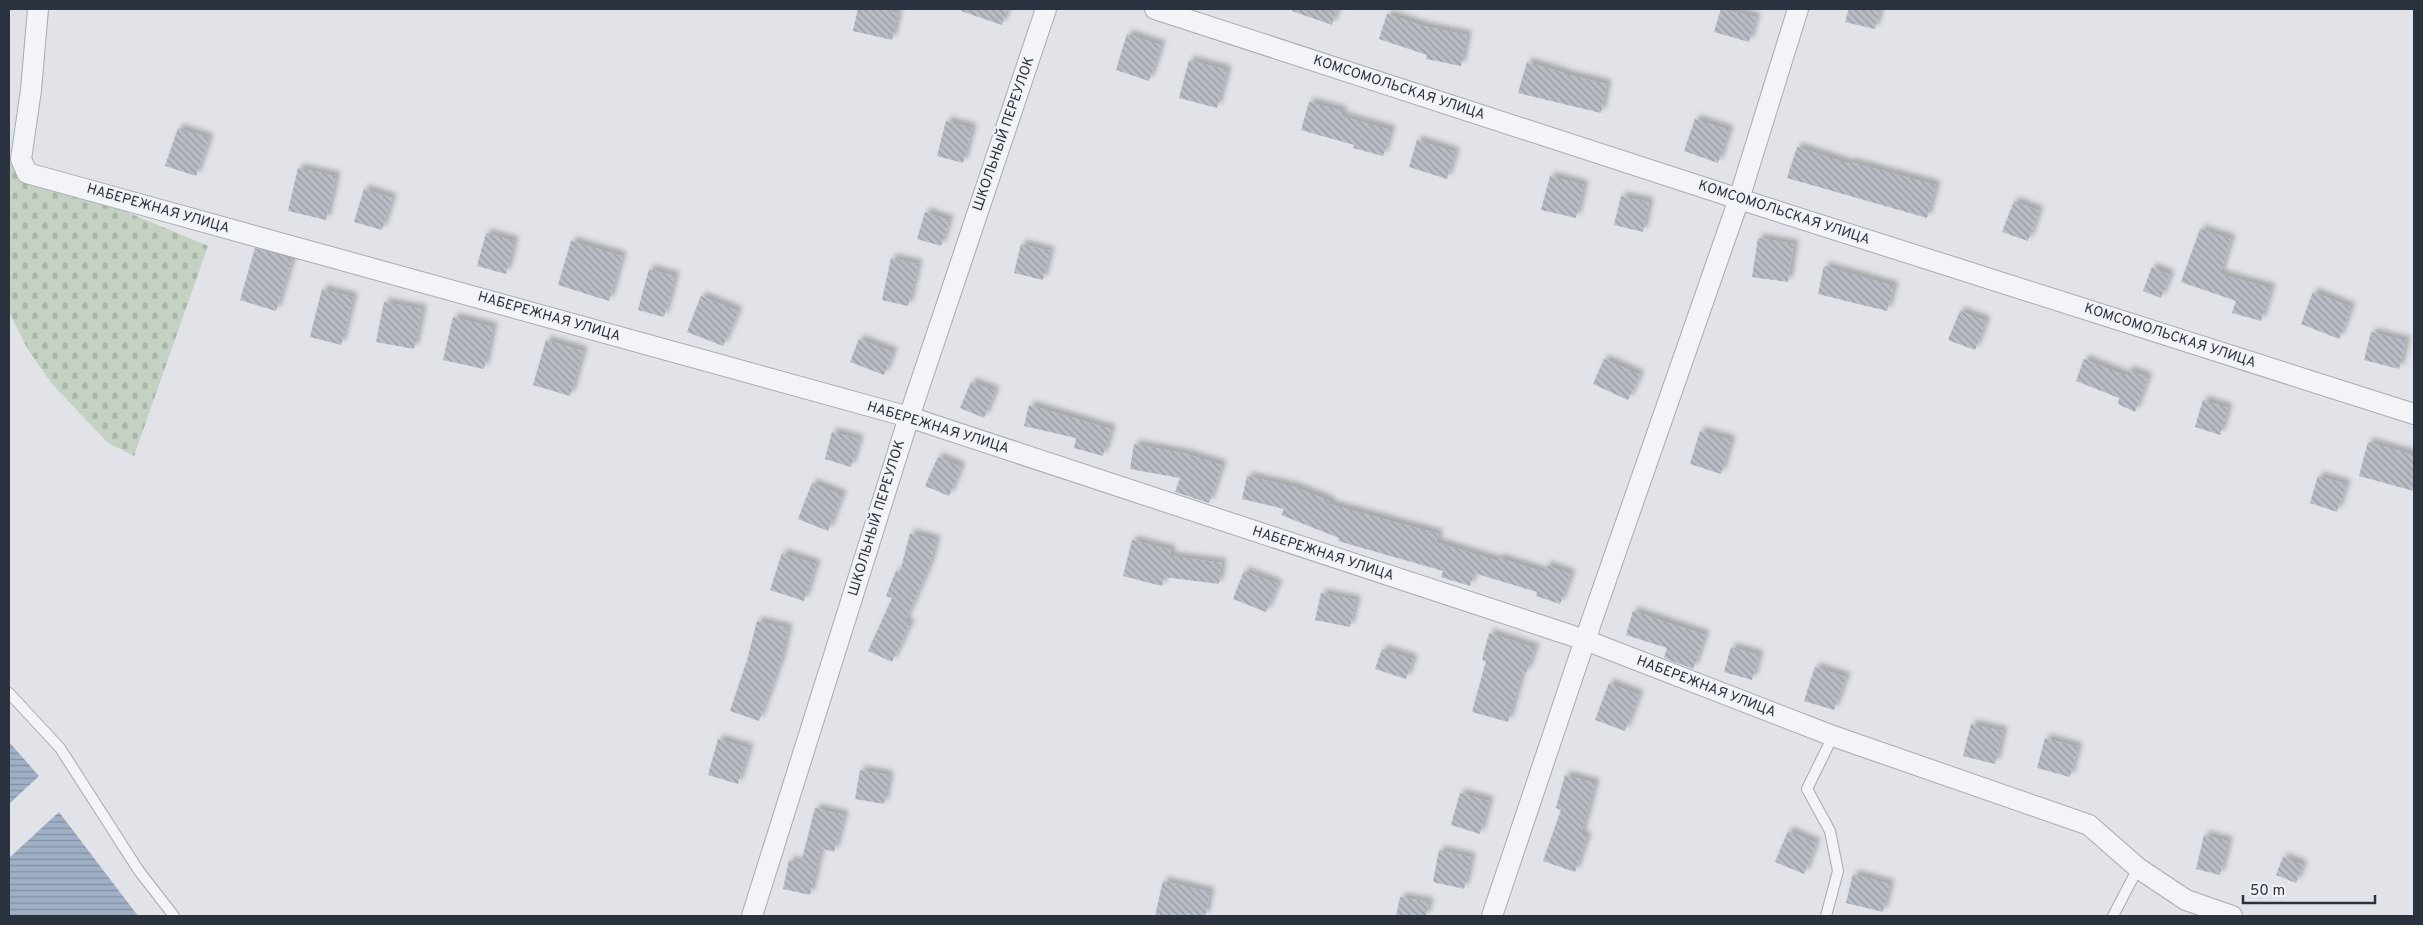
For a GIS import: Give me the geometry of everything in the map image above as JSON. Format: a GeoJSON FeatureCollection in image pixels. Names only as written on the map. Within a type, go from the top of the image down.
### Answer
{"type":"FeatureCollection","features":[{"type":"Feature","properties":{"kind":"street","name":"НАБЕРЕЖНАЯ УЛИЦА"},"geometry":{"type":"LineString","coordinates":[[38,9],[32,90],[21,160],[27,173],[909,417],[1585,640],[1833,736],[2089,825],[2138,868],[2186,900],[2232,916]]}},
{"type":"Feature","properties":{"kind":"street","name":"ШКОЛЬНЫЙ ПЕРЕУЛОК"},"geometry":{"type":"LineString","coordinates":[[752,916],[909,417],[1046,9]]}},
{"type":"Feature","properties":{"kind":"street","name":"КОМСОМОЛЬСКАЯ УЛИЦА"},"geometry":{"type":"LineString","coordinates":[[1156,9],[1739,199],[2414,414]]}},
{"type":"Feature","properties":{"kind":"street"},"geometry":{"type":"LineString","coordinates":[[1492,916],[1585,640],[1739,199],[1798,9]]}},
{"type":"Feature","properties":{"kind":"lane"},"geometry":{"type":"LineString","coordinates":[[9,693],[60,748],[139,871],[174,916]]}},
{"type":"Feature","properties":{"kind":"lane"},"geometry":{"type":"LineString","coordinates":[[1826,916],[1838,871],[1830,832],[1806,789],[1833,736]]}},
{"type":"Feature","properties":{"kind":"lane"},"geometry":{"type":"LineString","coordinates":[[2114,916],[2138,868]]}},
{"type":"Feature","properties":{"kind":"green space"},"geometry":{"type":"Polygon","coordinates":[[[9,163],[208,246],[134,456],[108,443],[51,383],[27,348],[9,312],[9,163]]]}},
{"type":"Feature","properties":{"kind":"water"},"geometry":{"type":"Polygon","coordinates":[[[9,742],[39,776],[9,804],[9,742]]]}},
{"type":"Feature","properties":{"kind":"water"},"geometry":{"type":"Polygon","coordinates":[[[59,812],[138,916],[9,916],[9,858],[59,812]]]}},
{"type":"Feature","properties":{"kind":"building"},"geometry":{"type":"Polygon","coordinates":[[[858,9],[878,9],[898,13],[892,40],[853,31],[858,9]]]}},
{"type":"Feature","properties":{"kind":"building"},"geometry":{"type":"Polygon","coordinates":[[[962,9],[1007,9],[1002,25],[961,11],[962,9]]]}},
{"type":"Feature","properties":{"kind":"building"},"geometry":{"type":"Polygon","coordinates":[[[1293,9],[1337,9],[1332,25],[1292,11],[1293,9]]]}},
{"type":"Feature","properties":{"kind":"building"},"geometry":{"type":"Polygon","coordinates":[[[1721,9],[1756,17],[1749,42],[1714,32],[1721,9]]]}},
{"type":"Feature","properties":{"kind":"building"},"geometry":{"type":"Polygon","coordinates":[[[1849,9],[1880,9],[1875,29],[1845,22],[1849,9]]]}},
{"type":"Feature","properties":{"kind":"building"},"geometry":{"type":"Polygon","coordinates":[[[1387,14],[1423,26],[1467,35],[1461,66],[1426,59],[1427,55],[1379,39],[1387,14]]]}},
{"type":"Feature","properties":{"kind":"building"},"geometry":{"type":"Polygon","coordinates":[[[1127,34],[1161,45],[1149,81],[1116,70],[1127,34]]]}},
{"type":"Feature","properties":{"kind":"building"},"geometry":{"type":"Polygon","coordinates":[[[1189,60],[1227,70],[1217,108],[1179,98],[1189,60]]]}},
{"type":"Feature","properties":{"kind":"building"},"geometry":{"type":"Polygon","coordinates":[[[1527,62],[1564,74],[1607,84],[1601,113],[1518,93],[1527,62]]]}},
{"type":"Feature","properties":{"kind":"building"},"geometry":{"type":"Polygon","coordinates":[[[1309,102],[1343,111],[1341,116],[1391,130],[1383,156],[1353,148],[1354,145],[1301,130],[1309,102]]]}},
{"type":"Feature","properties":{"kind":"building"},"geometry":{"type":"Polygon","coordinates":[[[1695,119],[1729,130],[1718,163],[1684,151],[1695,119]]]}},
{"type":"Feature","properties":{"kind":"building"},"geometry":{"type":"Polygon","coordinates":[[[946,121],[972,128],[963,163],[937,156],[946,121]]]}},
{"type":"Feature","properties":{"kind":"building"},"geometry":{"type":"Polygon","coordinates":[[[178,128],[209,138],[196,176],[165,166],[178,128]]]}},
{"type":"Feature","properties":{"kind":"building"},"geometry":{"type":"Polygon","coordinates":[[[1417,140],[1455,152],[1447,179],[1409,167],[1417,140]]]}},
{"type":"Feature","properties":{"kind":"building"},"geometry":{"type":"Polygon","coordinates":[[[1797,147],[1850,164],[1850,162],[1936,185],[1927,218],[1787,178],[1797,147]]]}},
{"type":"Feature","properties":{"kind":"building"},"geometry":{"type":"Polygon","coordinates":[[[298,168],[336,176],[326,220],[288,211],[298,168]]]}},
{"type":"Feature","properties":{"kind":"building"},"geometry":{"type":"Polygon","coordinates":[[[1550,176],[1584,185],[1576,218],[1541,210],[1550,176]]]}},
{"type":"Feature","properties":{"kind":"building"},"geometry":{"type":"Polygon","coordinates":[[[364,189],[392,198],[382,230],[354,222],[364,189]]]}},
{"type":"Feature","properties":{"kind":"building"},"geometry":{"type":"Polygon","coordinates":[[[1621,196],[1649,202],[1643,232],[1614,225],[1621,196]]]}},
{"type":"Feature","properties":{"kind":"building"},"geometry":{"type":"Polygon","coordinates":[[[2014,201],[2039,211],[2028,241],[2002,232],[2014,201]]]}},
{"type":"Feature","properties":{"kind":"building"},"geometry":{"type":"Polygon","coordinates":[[[925,212],[949,220],[941,246],[917,239],[925,212]]]}},
{"type":"Feature","properties":{"kind":"building"},"geometry":{"type":"Polygon","coordinates":[[[2200,229],[2231,239],[2220,274],[2271,288],[2261,321],[2232,313],[2236,301],[2181,282],[2200,229]]]}},
{"type":"Feature","properties":{"kind":"building"},"geometry":{"type":"Polygon","coordinates":[[[486,233],[514,241],[506,274],[477,266],[486,233]]]}},
{"type":"Feature","properties":{"kind":"building"},"geometry":{"type":"Polygon","coordinates":[[[1758,238],[1794,244],[1788,282],[1752,277],[1758,238]]]}},
{"type":"Feature","properties":{"kind":"building"},"geometry":{"type":"Polygon","coordinates":[[[571,241],[622,256],[609,301],[558,285],[571,241]]]}},
{"type":"Feature","properties":{"kind":"building"},"geometry":{"type":"Polygon","coordinates":[[[1021,244],[1050,251],[1043,280],[1014,273],[1021,244]]]}},
{"type":"Feature","properties":{"kind":"building"},"geometry":{"type":"Polygon","coordinates":[[[255,248],[292,259],[276,311],[240,300],[255,248]]]}},
{"type":"Feature","properties":{"kind":"building"},"geometry":{"type":"Polygon","coordinates":[[[891,258],[918,264],[908,306],[882,300],[891,258]]]}},
{"type":"Feature","properties":{"kind":"building"},"geometry":{"type":"Polygon","coordinates":[[[1824,266],[1894,286],[1887,311],[1818,294],[1824,266]]]}},
{"type":"Feature","properties":{"kind":"building"},"geometry":{"type":"Polygon","coordinates":[[[2152,267],[2170,275],[2161,298],[2143,291],[2152,267]]]}},
{"type":"Feature","properties":{"kind":"building"},"geometry":{"type":"Polygon","coordinates":[[[649,269],[675,276],[664,317],[638,310],[649,269]]]}},
{"type":"Feature","properties":{"kind":"building"},"geometry":{"type":"Polygon","coordinates":[[[322,289],[353,297],[341,345],[310,337],[322,289]]]}},
{"type":"Feature","properties":{"kind":"building"},"geometry":{"type":"Polygon","coordinates":[[[2313,292],[2351,307],[2339,339],[2301,324],[2313,292]]]}},
{"type":"Feature","properties":{"kind":"building"},"geometry":{"type":"Polygon","coordinates":[[[701,296],[738,311],[723,346],[687,332],[701,296]]]}},
{"type":"Feature","properties":{"kind":"building"},"geometry":{"type":"Polygon","coordinates":[[[384,302],[422,309],[414,349],[376,342],[384,302]]]}},
{"type":"Feature","properties":{"kind":"building"},"geometry":{"type":"Polygon","coordinates":[[[1960,311],[1986,321],[1975,350],[1948,340],[1960,311]]]}},
{"type":"Feature","properties":{"kind":"building"},"geometry":{"type":"Polygon","coordinates":[[[453,317],[493,327],[484,369],[443,360],[453,317]]]}},
{"type":"Feature","properties":{"kind":"building"},"geometry":{"type":"Polygon","coordinates":[[[2371,332],[2406,341],[2399,369],[2364,360],[2371,332]]]}},
{"type":"Feature","properties":{"kind":"building"},"geometry":{"type":"Polygon","coordinates":[[[859,339],[893,352],[884,375],[850,362],[859,339]]]}},
{"type":"Feature","properties":{"kind":"building"},"geometry":{"type":"Polygon","coordinates":[[[546,340],[583,351],[570,396],[533,385],[546,340]]]}},
{"type":"Feature","properties":{"kind":"building"},"geometry":{"type":"Polygon","coordinates":[[[1604,359],[1640,375],[1628,400],[1593,384],[1604,359]]]}},
{"type":"Feature","properties":{"kind":"building"},"geometry":{"type":"Polygon","coordinates":[[[2084,359],[2126,376],[2128,370],[2148,377],[2135,412],[2118,404],[2119,398],[2076,381],[2084,359]]]}},
{"type":"Feature","properties":{"kind":"building"},"geometry":{"type":"Polygon","coordinates":[[[971,382],[995,391],[984,418],[960,408],[971,382]]]}},
{"type":"Feature","properties":{"kind":"building"},"geometry":{"type":"Polygon","coordinates":[[[2203,400],[2228,408],[2220,435],[2195,427],[2203,400]]]}},
{"type":"Feature","properties":{"kind":"building"},"geometry":{"type":"Polygon","coordinates":[[[1029,405],[1111,429],[1103,456],[1074,448],[1076,438],[1024,426],[1029,405]]]}},
{"type":"Feature","properties":{"kind":"building"},"geometry":{"type":"Polygon","coordinates":[[[1700,431],[1731,440],[1721,474],[1690,464],[1700,431]]]}},
{"type":"Feature","properties":{"kind":"building"},"geometry":{"type":"Polygon","coordinates":[[[832,432],[859,439],[851,467],[825,459],[832,432]]]}},
{"type":"Feature","properties":{"kind":"building"},"geometry":{"type":"Polygon","coordinates":[[[2368,442],[2414,455],[2414,491],[2359,476],[2368,442]]]}},
{"type":"Feature","properties":{"kind":"building"},"geometry":{"type":"Polygon","coordinates":[[[1134,444],[1187,454],[1222,465],[1209,503],[1175,492],[1180,478],[1130,469],[1134,444]]]}},
{"type":"Feature","properties":{"kind":"building"},"geometry":{"type":"Polygon","coordinates":[[[938,457],[961,467],[949,496],[925,486],[938,457]]]}},
{"type":"Feature","properties":{"kind":"building"},"geometry":{"type":"Polygon","coordinates":[[[1247,476],[1295,487],[1330,501],[1329,504],[1439,534],[1436,542],[1498,561],[1499,558],[1544,572],[1546,565],[1571,574],[1560,604],[1536,596],[1537,592],[1474,573],[1470,586],[1441,577],[1443,571],[1338,541],[1339,538],[1281,515],[1284,509],[1242,499],[1247,476]]]}},
{"type":"Feature","properties":{"kind":"building"},"geometry":{"type":"Polygon","coordinates":[[[2318,476],[2346,484],[2337,512],[2310,503],[2318,476]]]}},
{"type":"Feature","properties":{"kind":"building"},"geometry":{"type":"Polygon","coordinates":[[[812,483],[842,495],[828,531],[798,519],[812,483]]]}},
{"type":"Feature","properties":{"kind":"building"},"geometry":{"type":"Polygon","coordinates":[[[910,533],[936,540],[929,566],[905,621],[910,624],[892,662],[868,651],[892,598],[886,596],[896,571],[900,572],[910,533]]]}},
{"type":"Feature","properties":{"kind":"building"},"geometry":{"type":"Polygon","coordinates":[[[1132,540],[1171,550],[1170,556],[1222,563],[1219,584],[1164,577],[1162,586],[1123,576],[1132,540]]]}},
{"type":"Feature","properties":{"kind":"building"},"geometry":{"type":"Polygon","coordinates":[[[782,553],[816,564],[804,601],[770,590],[782,553]]]}},
{"type":"Feature","properties":{"kind":"building"},"geometry":{"type":"Polygon","coordinates":[[[1244,571],[1278,584],[1266,612],[1233,599],[1244,571]]]}},
{"type":"Feature","properties":{"kind":"building"},"geometry":{"type":"Polygon","coordinates":[[[1321,593],[1356,600],[1350,627],[1315,620],[1321,593]]]}},
{"type":"Feature","properties":{"kind":"building"},"geometry":{"type":"Polygon","coordinates":[[[1633,611],[1705,635],[1693,669],[1664,658],[1667,648],[1626,635],[1633,611]]]}},
{"type":"Feature","properties":{"kind":"building"},"geometry":{"type":"Polygon","coordinates":[[[757,621],[788,628],[781,659],[759,721],[730,711],[748,657],[757,621]]]}},
{"type":"Feature","properties":{"kind":"building"},"geometry":{"type":"Polygon","coordinates":[[[1489,633],[1535,648],[1526,673],[1522,672],[1508,722],[1472,712],[1486,661],[1482,660],[1489,633]]]}},
{"type":"Feature","properties":{"kind":"building"},"geometry":{"type":"Polygon","coordinates":[[[1731,647],[1759,655],[1752,680],[1724,672],[1731,647]]]}},
{"type":"Feature","properties":{"kind":"building"},"geometry":{"type":"Polygon","coordinates":[[[1382,649],[1413,659],[1406,679],[1375,669],[1382,649]]]}},
{"type":"Feature","properties":{"kind":"building"},"geometry":{"type":"Polygon","coordinates":[[[1815,667],[1846,677],[1834,710],[1804,701],[1815,667]]]}},
{"type":"Feature","properties":{"kind":"building"},"geometry":{"type":"Polygon","coordinates":[[[1609,683],[1639,695],[1625,731],[1595,720],[1609,683]]]}},
{"type":"Feature","properties":{"kind":"building"},"geometry":{"type":"Polygon","coordinates":[[[1971,724],[2003,731],[1995,764],[1963,756],[1971,724]]]}},
{"type":"Feature","properties":{"kind":"building"},"geometry":{"type":"Polygon","coordinates":[[[2045,738],[2078,747],[2070,777],[2037,768],[2045,738]]]}},
{"type":"Feature","properties":{"kind":"building"},"geometry":{"type":"Polygon","coordinates":[[[718,739],[749,748],[738,784],[708,775],[718,739]]]}},
{"type":"Feature","properties":{"kind":"building"},"geometry":{"type":"Polygon","coordinates":[[[860,770],[889,775],[884,804],[855,799],[860,770]]]}},
{"type":"Feature","properties":{"kind":"building"},"geometry":{"type":"Polygon","coordinates":[[[1565,775],[1595,783],[1581,835],[1587,837],[1575,872],[1543,861],[1561,810],[1556,808],[1565,775]]]}},
{"type":"Feature","properties":{"kind":"building"},"geometry":{"type":"Polygon","coordinates":[[[1460,793],[1489,801],[1480,834],[1451,825],[1460,793]]]}},
{"type":"Feature","properties":{"kind":"building"},"geometry":{"type":"Polygon","coordinates":[[[815,808],[844,815],[834,852],[821,848],[810,895],[783,889],[789,860],[801,863],[815,808]]]}},
{"type":"Feature","properties":{"kind":"building"},"geometry":{"type":"Polygon","coordinates":[[[1788,831],[1816,843],[1804,874],[1775,862],[1788,831]]]}},
{"type":"Feature","properties":{"kind":"building"},"geometry":{"type":"Polygon","coordinates":[[[2204,835],[2228,841],[2220,875],[2196,869],[2204,835]]]}},
{"type":"Feature","properties":{"kind":"building"},"geometry":{"type":"Polygon","coordinates":[[[1439,850],[1471,857],[1464,889],[1433,882],[1439,850]]]}},
{"type":"Feature","properties":{"kind":"building"},"geometry":{"type":"Polygon","coordinates":[[[2283,857],[2303,865],[2296,883],[2276,875],[2283,857]]]}},
{"type":"Feature","properties":{"kind":"building"},"geometry":{"type":"Polygon","coordinates":[[[1853,874],[1890,884],[1883,912],[1846,903],[1853,874]]]}},
{"type":"Feature","properties":{"kind":"building"},"geometry":{"type":"Polygon","coordinates":[[[1163,881],[1210,892],[1205,916],[1155,916],[1163,881]]]}},
{"type":"Feature","properties":{"kind":"building"},"geometry":{"type":"Polygon","coordinates":[[[1400,897],[1429,902],[1426,916],[1396,916],[1400,897]]]}}]}
